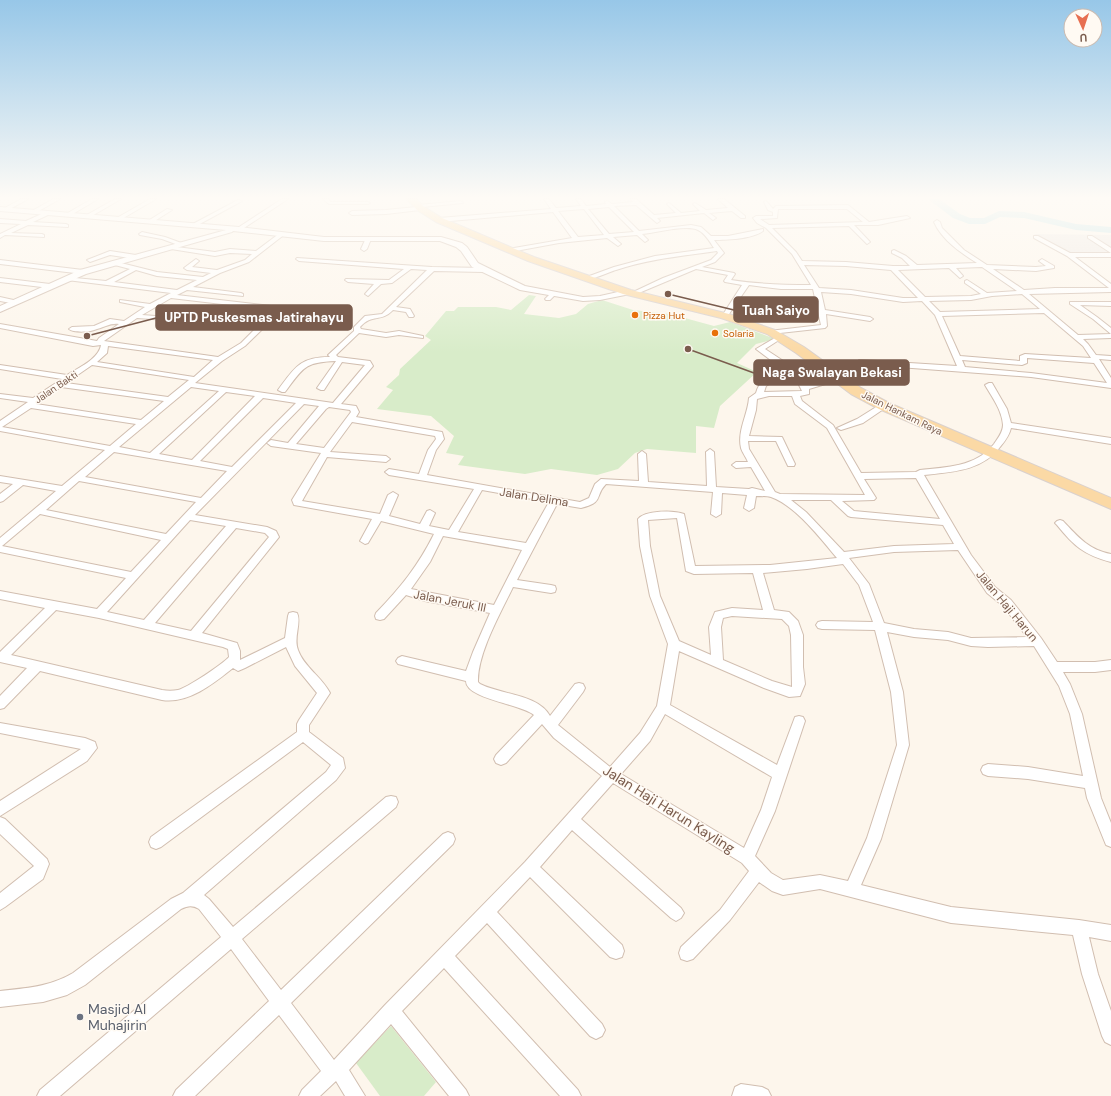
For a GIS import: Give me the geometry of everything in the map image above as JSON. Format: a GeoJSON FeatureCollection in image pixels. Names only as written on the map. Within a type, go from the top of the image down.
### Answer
{"type":"FeatureCollection","features":[{"type":"Feature","properties":{"kind":"main road","name":"Jalan Hankam Raya"},"geometry":{"type":"LineString","coordinates":[[510,250],[624,292],[725,316],[776,335],[800,350],[838,379],[884,406],[1111,504]]}},
{"type":"Feature","properties":{"kind":"street"},"geometry":{"type":"LineString","coordinates":[[0,309],[83,272],[160,250]]}},
{"type":"Feature","properties":{"kind":"street"},"geometry":{"type":"LineString","coordinates":[[191,250],[215,254],[230,251],[256,253]]}},
{"type":"Feature","properties":{"kind":"street"},"geometry":{"type":"LineString","coordinates":[[72,329],[95,328],[110,321],[123,323],[169,296],[218,272],[242,263],[260,250]]}},
{"type":"Feature","properties":{"kind":"street"},"geometry":{"type":"LineString","coordinates":[[465,250],[475,265],[523,288],[551,296],[582,299],[600,298],[624,292],[697,268],[718,258],[721,253],[719,250]]}},
{"type":"Feature","properties":{"kind":"street"},"geometry":{"type":"LineString","coordinates":[[587,278],[616,268],[655,258],[710,250]]}},
{"type":"Feature","properties":{"kind":"street"},"geometry":{"type":"LineString","coordinates":[[791,250],[816,289],[823,312],[824,326],[776,335],[760,349],[791,370],[808,388]]}},
{"type":"Feature","properties":{"kind":"street"},"geometry":{"type":"LineString","coordinates":[[961,250],[1023,292],[1086,345],[1111,385]]}},
{"type":"Feature","properties":{"kind":"street"},"geometry":{"type":"LineString","coordinates":[[1060,250],[1069,255],[1111,287]]}},
{"type":"Feature","properties":{"kind":"street"},"geometry":{"type":"LineString","coordinates":[[894,252],[904,257],[914,266]]}},
{"type":"Feature","properties":{"kind":"street"},"geometry":{"type":"LineString","coordinates":[[90,260],[110,253],[136,257]]}},
{"type":"Feature","properties":{"kind":"street"},"geometry":{"type":"LineString","coordinates":[[1069,255],[1111,255]]}},
{"type":"Feature","properties":{"kind":"street"},"geometry":{"type":"LineString","coordinates":[[299,259],[409,268],[484,270]]}},
{"type":"Feature","properties":{"kind":"street"},"geometry":{"type":"LineString","coordinates":[[196,261],[187,268],[218,272]]}},
{"type":"Feature","properties":{"kind":"street"},"geometry":{"type":"LineString","coordinates":[[800,263],[846,264],[893,268],[950,265],[1036,269],[1052,267],[1042,261]]}},
{"type":"Feature","properties":{"kind":"street"},"geometry":{"type":"LineString","coordinates":[[0,262],[83,272]]}},
{"type":"Feature","properties":{"kind":"street"},"geometry":{"type":"LineString","coordinates":[[113,263],[134,269],[203,279]]}},
{"type":"Feature","properties":{"kind":"street"},"geometry":{"type":"LineString","coordinates":[[950,265],[960,276]]}},
{"type":"Feature","properties":{"kind":"street"},"geometry":{"type":"LineString","coordinates":[[348,280],[390,282],[409,268]]}},
{"type":"Feature","properties":{"kind":"street"},"geometry":{"type":"LineString","coordinates":[[697,268],[733,273],[727,281],[745,284],[749,283],[851,292],[903,300],[972,298],[986,295],[1066,289],[1111,290]]}},
{"type":"Feature","properties":{"kind":"street"},"geometry":{"type":"LineString","coordinates":[[893,268],[938,314],[962,369]]}},
{"type":"Feature","properties":{"kind":"street"},"geometry":{"type":"LineString","coordinates":[[107,283],[134,269]]}},
{"type":"Feature","properties":{"kind":"street"},"geometry":{"type":"LineString","coordinates":[[338,360],[332,355],[358,331],[357,327],[366,317],[371,315],[382,315],[432,269]]}},
{"type":"Feature","properties":{"kind":"street"},"geometry":{"type":"LineString","coordinates":[[67,278],[178,292]]}},
{"type":"Feature","properties":{"kind":"street"},"geometry":{"type":"LineString","coordinates":[[0,280],[50,286]]}},
{"type":"Feature","properties":{"kind":"street"},"geometry":{"type":"LineString","coordinates":[[368,294],[379,282]]}},
{"type":"Feature","properties":{"kind":"street"},"geometry":{"type":"LineString","coordinates":[[968,282],[986,295]]}},
{"type":"Feature","properties":{"kind":"street"},"geometry":{"type":"LineString","coordinates":[[725,316],[745,284]]}},
{"type":"Feature","properties":{"kind":"street"},"geometry":{"type":"LineString","coordinates":[[186,288],[241,295]]}},
{"type":"Feature","properties":{"kind":"street"},"geometry":{"type":"LineString","coordinates":[[169,296],[305,312]]}},
{"type":"Feature","properties":{"kind":"street"},"geometry":{"type":"LineString","coordinates":[[0,299],[16,302]]}},
{"type":"Feature","properties":{"kind":"street"},"geometry":{"type":"LineString","coordinates":[[122,301],[151,306]]}},
{"type":"Feature","properties":{"kind":"street"},"geometry":{"type":"LineString","coordinates":[[1111,304],[1072,303],[1095,318],[1111,332]]}},
{"type":"Feature","properties":{"kind":"street"},"geometry":{"type":"LineString","coordinates":[[391,308],[408,310],[411,316]]}},
{"type":"Feature","properties":{"kind":"street"},"geometry":{"type":"LineString","coordinates":[[0,543],[219,359],[227,356],[246,341],[279,309]]}},
{"type":"Feature","properties":{"kind":"street"},"geometry":{"type":"LineString","coordinates":[[938,314],[1047,311]]}},
{"type":"Feature","properties":{"kind":"street"},"geometry":{"type":"LineString","coordinates":[[823,312],[870,319]]}},
{"type":"Feature","properties":{"kind":"street"},"geometry":{"type":"LineString","coordinates":[[135,316],[196,321]]}},
{"type":"Feature","properties":{"kind":"street","name":"Jalan Bakti"},"geometry":{"type":"LineString","coordinates":[[0,425],[90,363],[104,351],[104,343],[100,341],[101,339],[123,323]]}},
{"type":"Feature","properties":{"kind":"street"},"geometry":{"type":"LineString","coordinates":[[0,326],[93,344],[104,343],[219,359]]}},
{"type":"Feature","properties":{"kind":"street"},"geometry":{"type":"LineString","coordinates":[[358,331],[386,335],[398,333],[421,336]]}},
{"type":"Feature","properties":{"kind":"street"},"geometry":{"type":"LineString","coordinates":[[1077,337],[1111,336]]}},
{"type":"Feature","properties":{"kind":"street"},"geometry":{"type":"LineString","coordinates":[[958,358],[1019,363],[1024,362],[1023,358],[1025,356],[1095,359],[1111,358]]}},
{"type":"Feature","properties":{"kind":"street"},"geometry":{"type":"LineString","coordinates":[[282,390],[306,361],[314,359],[338,360],[367,363],[369,366],[330,406],[322,408],[291,445]]}},
{"type":"Feature","properties":{"kind":"street"},"geometry":{"type":"LineString","coordinates":[[321,388],[338,360]]}},
{"type":"Feature","properties":{"kind":"street"},"geometry":{"type":"LineString","coordinates":[[862,362],[1031,375],[1111,385]]}},
{"type":"Feature","properties":{"kind":"street"},"geometry":{"type":"LineString","coordinates":[[90,363],[192,382],[224,390],[353,408],[355,412],[351,419],[325,452],[297,500],[297,504],[381,518],[440,532],[527,547]]}},
{"type":"Feature","properties":{"kind":"street"},"geometry":{"type":"LineString","coordinates":[[0,367],[69,378]]}},
{"type":"Feature","properties":{"kind":"street"},"geometry":{"type":"LineString","coordinates":[[760,394],[762,385],[775,376],[791,370]]}},
{"type":"Feature","properties":{"kind":"street"},"geometry":{"type":"LineString","coordinates":[[838,379],[808,388],[804,393],[796,395],[760,394],[753,398],[752,410],[744,438],[745,449],[753,464],[776,495],[803,514],[843,558],[864,584],[880,626],[897,692],[903,745],[874,839],[852,889]]}},
{"type":"Feature","properties":{"kind":"street"},"geometry":{"type":"LineString","coordinates":[[59,384],[170,400]]}},
{"type":"Feature","properties":{"kind":"street"},"geometry":{"type":"LineString","coordinates":[[796,395],[798,402],[830,427],[858,476],[919,475],[920,473],[976,464],[992,453],[1004,436],[1007,424],[1004,414],[989,385]]}},
{"type":"Feature","properties":{"kind":"street"},"geometry":{"type":"LineString","coordinates":[[153,455],[224,390]]}},
{"type":"Feature","properties":{"kind":"street"},"geometry":{"type":"LineString","coordinates":[[194,462],[261,395]]}},
{"type":"Feature","properties":{"kind":"street"},"geometry":{"type":"LineString","coordinates":[[0,396],[142,423]]}},
{"type":"Feature","properties":{"kind":"street"},"geometry":{"type":"LineString","coordinates":[[99,614],[188,517],[302,401]]}},
{"type":"Feature","properties":{"kind":"street"},"geometry":{"type":"LineString","coordinates":[[841,428],[860,421],[884,406]]}},
{"type":"Feature","properties":{"kind":"street"},"geometry":{"type":"LineString","coordinates":[[351,419],[439,434],[440,439],[432,450],[422,477]]}},
{"type":"Feature","properties":{"kind":"street"},"geometry":{"type":"LineString","coordinates":[[1007,424],[1111,441]]}},
{"type":"Feature","properties":{"kind":"street"},"geometry":{"type":"LineString","coordinates":[[0,429],[234,470]]}},
{"type":"Feature","properties":{"kind":"street"},"geometry":{"type":"LineString","coordinates":[[744,438],[779,438],[791,464]]}},
{"type":"Feature","properties":{"kind":"street"},"geometry":{"type":"LineString","coordinates":[[270,443],[291,445],[325,452],[386,459]]}},
{"type":"Feature","properties":{"kind":"street"},"geometry":{"type":"LineString","coordinates":[[710,452],[715,488],[716,514]]}},
{"type":"Feature","properties":{"kind":"street"},"geometry":{"type":"LineString","coordinates":[[642,454],[644,484]]}},
{"type":"Feature","properties":{"kind":"street"},"geometry":{"type":"LineString","coordinates":[[736,465],[753,464]]}},
{"type":"Feature","properties":{"kind":"street","name":"Jalan Delima"},"geometry":{"type":"LineString","coordinates":[[389,472],[554,501],[586,504],[593,500],[600,484],[604,481],[752,491],[776,495],[871,498],[858,476]]}},
{"type":"Feature","properties":{"kind":"street","name":"Jalan Haji Harun"},"geometry":{"type":"LineString","coordinates":[[919,475],[961,547],[991,590],[1007,602],[1037,641],[1070,696],[1076,714],[1094,798],[1111,840]]}},
{"type":"Feature","properties":{"kind":"street"},"geometry":{"type":"LineString","coordinates":[[77,478],[204,501]]}},
{"type":"Feature","properties":{"kind":"street"},"geometry":{"type":"LineString","coordinates":[[0,479],[64,490]]}},
{"type":"Feature","properties":{"kind":"street"},"geometry":{"type":"LineString","coordinates":[[0,499],[20,483]]}},
{"type":"Feature","properties":{"kind":"street"},"geometry":{"type":"LineString","coordinates":[[452,534],[479,488]]}},
{"type":"Feature","properties":{"kind":"street"},"geometry":{"type":"LineString","coordinates":[[749,508],[752,491]]}},
{"type":"Feature","properties":{"kind":"street"},"geometry":{"type":"LineString","coordinates":[[365,541],[381,518],[393,495]]}},
{"type":"Feature","properties":{"kind":"street"},"geometry":{"type":"LineString","coordinates":[[833,497],[851,514],[946,522]]}},
{"type":"Feature","properties":{"kind":"street"},"geometry":{"type":"LineString","coordinates":[[500,759],[543,714],[531,706],[481,691],[474,686],[470,677],[475,660],[527,547],[554,501]]}},
{"type":"Feature","properties":{"kind":"street"},"geometry":{"type":"LineString","coordinates":[[38,511],[169,538]]}},
{"type":"Feature","properties":{"kind":"street"},"geometry":{"type":"LineString","coordinates":[[423,528],[430,513]]}},
{"type":"Feature","properties":{"kind":"street"},"geometry":{"type":"LineString","coordinates":[[308,1096],[321,1082],[335,1071],[530,867],[645,737],[663,707],[674,644],[655,596],[645,546],[643,521],[645,518],[681,516],[690,568],[692,570],[757,570],[816,566],[843,558],[894,549],[961,547]]}},
{"type":"Feature","properties":{"kind":"street"},"geometry":{"type":"LineString","coordinates":[[188,517],[267,530],[273,533],[274,537],[193,636]]}},
{"type":"Feature","properties":{"kind":"street"},"geometry":{"type":"LineString","coordinates":[[1060,523],[1086,550],[1098,556],[1111,558]]}},
{"type":"Feature","properties":{"kind":"street"},"geometry":{"type":"LineString","coordinates":[[146,626],[233,525]]}},
{"type":"Feature","properties":{"kind":"street"},"geometry":{"type":"LineString","coordinates":[[380,616],[404,591],[426,560],[440,532]]}},
{"type":"Feature","properties":{"kind":"street"},"geometry":{"type":"LineString","coordinates":[[0,549],[134,576]]}},
{"type":"Feature","properties":{"kind":"street"},"geometry":{"type":"LineString","coordinates":[[757,570],[769,613]]}},
{"type":"Feature","properties":{"kind":"street"},"geometry":{"type":"LineString","coordinates":[[510,583],[551,589]]}},
{"type":"Feature","properties":{"kind":"street","name":"Jalan Jeruk III"},"geometry":{"type":"LineString","coordinates":[[404,591],[424,597],[497,610]]}},
{"type":"Feature","properties":{"kind":"street"},"geometry":{"type":"LineString","coordinates":[[0,595],[99,614],[193,636],[233,646],[235,651],[233,661],[226,668],[182,694],[173,696],[162,695],[1,657]]}},
{"type":"Feature","properties":{"kind":"street"},"geometry":{"type":"LineString","coordinates":[[1,657],[53,606]]}},
{"type":"Feature","properties":{"kind":"street"},"geometry":{"type":"LineString","coordinates":[[674,644],[717,661],[768,685],[789,692],[796,692],[798,684],[796,628],[785,615],[732,612],[719,615],[715,627],[717,661]]}},
{"type":"Feature","properties":{"kind":"street"},"geometry":{"type":"LineString","coordinates":[[293,616],[290,640],[293,654],[301,666],[324,693],[303,724],[303,735]]}},
{"type":"Feature","properties":{"kind":"street"},"geometry":{"type":"LineString","coordinates":[[822,625],[880,626],[914,633],[948,636],[971,642],[988,643],[1037,641]]}},
{"type":"Feature","properties":{"kind":"street"},"geometry":{"type":"LineString","coordinates":[[233,661],[238,666],[241,665],[290,640]]}},
{"type":"Feature","properties":{"kind":"street"},"geometry":{"type":"LineString","coordinates":[[402,662],[470,677]]}},
{"type":"Feature","properties":{"kind":"street"},"geometry":{"type":"LineString","coordinates":[[1054,668],[1111,665]]}},
{"type":"Feature","properties":{"kind":"street"},"geometry":{"type":"LineString","coordinates":[[0,704],[37,666]]}},
{"type":"Feature","properties":{"kind":"street"},"geometry":{"type":"LineString","coordinates":[[550,726],[579,688]]}},
{"type":"Feature","properties":{"kind":"street"},"geometry":{"type":"LineString","coordinates":[[663,707],[780,774]]}},
{"type":"Feature","properties":{"kind":"street","name":"Jalan Haji Harun Kayling"},"geometry":{"type":"LineString","coordinates":[[543,714],[550,726],[611,775],[748,858],[758,871],[782,888],[809,882],[820,882],[951,914],[1079,928]]}},
{"type":"Feature","properties":{"kind":"street"},"geometry":{"type":"LineString","coordinates":[[748,858],[768,811],[799,721]]}},
{"type":"Feature","properties":{"kind":"street"},"geometry":{"type":"LineString","coordinates":[[0,728],[85,744],[91,748],[82,757],[0,809]]}},
{"type":"Feature","properties":{"kind":"street"},"geometry":{"type":"LineString","coordinates":[[156,842],[303,735]]}},
{"type":"Feature","properties":{"kind":"street"},"geometry":{"type":"LineString","coordinates":[[0,999],[43,994],[61,989],[79,979],[176,904],[188,898],[331,776],[338,768],[338,762],[303,735]]}},
{"type":"Feature","properties":{"kind":"street"},"geometry":{"type":"LineString","coordinates":[[988,770],[1028,773],[1090,783]]}},
{"type":"Feature","properties":{"kind":"street"},"geometry":{"type":"LineString","coordinates":[[46,1096],[233,939],[392,802]]}},
{"type":"Feature","properties":{"kind":"street"},"geometry":{"type":"LineString","coordinates":[[572,820],[676,914]]}},
{"type":"Feature","properties":{"kind":"street"},"geometry":{"type":"LineString","coordinates":[[0,824],[42,864],[42,868],[38,874],[0,902]]}},
{"type":"Feature","properties":{"kind":"street"},"geometry":{"type":"LineString","coordinates":[[182,1096],[448,839]]}},
{"type":"Feature","properties":{"kind":"street"},"geometry":{"type":"LineString","coordinates":[[530,867],[616,951]]}},
{"type":"Feature","properties":{"kind":"street"},"geometry":{"type":"LineString","coordinates":[[686,953],[725,915],[758,871]]}},
{"type":"Feature","properties":{"kind":"street"},"geometry":{"type":"LineString","coordinates":[[188,898],[197,900],[204,904],[233,939],[280,1002],[356,1096]]}},
{"type":"Feature","properties":{"kind":"street"},"geometry":{"type":"LineString","coordinates":[[487,912],[596,1030]]}},
{"type":"Feature","properties":{"kind":"street"},"geometry":{"type":"LineString","coordinates":[[1111,933],[1079,928],[1090,974],[1111,1036]]}},
{"type":"Feature","properties":{"kind":"street"},"geometry":{"type":"LineString","coordinates":[[444,956],[572,1096]]}},
{"type":"Feature","properties":{"kind":"street"},"geometry":{"type":"LineString","coordinates":[[391,1011],[460,1096]]}},
{"type":"Feature","properties":{"kind":"street"},"geometry":{"type":"LineString","coordinates":[[741,1096],[741,1093],[762,1096]]}},
{"type":"Feature","properties":{"kind":"shaded area"},"geometry":{"type":"Polygon","coordinates":[[[1057,250],[1111,250],[1111,256],[1071,257],[1057,250]]]}},
{"type":"Feature","properties":{"kind":"green space"},"geometry":{"type":"Polygon","coordinates":[[[529,295],[536,296],[524,314],[559,318],[576,314],[588,304],[602,300],[633,310],[670,314],[714,326],[730,322],[775,339],[756,344],[737,363],[757,372],[720,406],[714,428],[696,426],[696,453],[647,449],[635,453],[618,469],[597,475],[551,469],[525,474],[458,465],[464,456],[446,453],[454,436],[431,416],[377,409],[393,390],[386,387],[399,375],[400,369],[431,340],[425,336],[446,311],[454,311],[458,307],[496,307],[511,310],[529,295]]]}},
{"type":"Feature","properties":{"kind":"green space"},"geometry":{"type":"Polygon","coordinates":[[[391,1026],[436,1082],[424,1096],[380,1096],[356,1063],[391,1026]]]}},
{"type":"Feature","properties":{"kind":"place","name":"Tuah Saiyo"},"geometry":{"type":"Point","coordinates":[668,294]}},
{"type":"Feature","properties":{"kind":"place","name":"Pizza Hut"},"geometry":{"type":"Point","coordinates":[635,315]}},
{"type":"Feature","properties":{"kind":"place","name":"Solaria"},"geometry":{"type":"Point","coordinates":[715,333]}},
{"type":"Feature","properties":{"kind":"place","name":"UPTD Puskesmas Jatirahayu"},"geometry":{"type":"Point","coordinates":[87,336]}},
{"type":"Feature","properties":{"kind":"place","name":"Naga Swalayan Bekasi"},"geometry":{"type":"Point","coordinates":[688,349]}},
{"type":"Feature","properties":{"kind":"place","name":"Masjid Al Muhajirin"},"geometry":{"type":"Point","coordinates":[80,1017]}}]}
